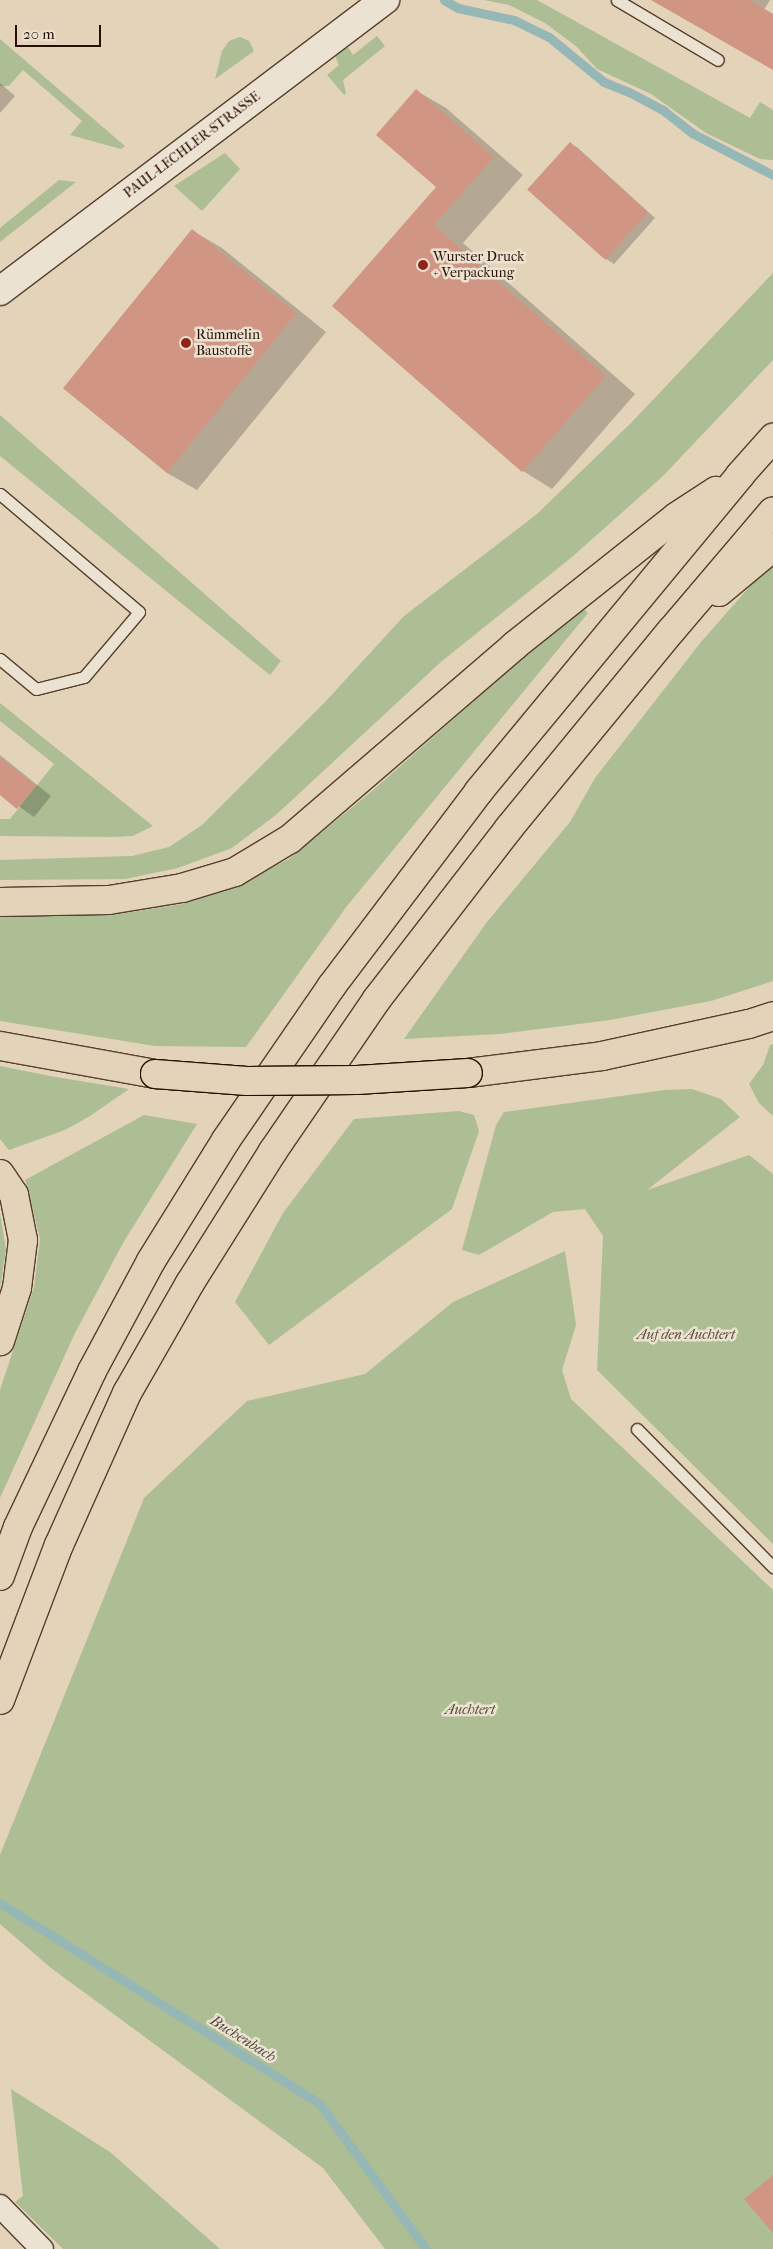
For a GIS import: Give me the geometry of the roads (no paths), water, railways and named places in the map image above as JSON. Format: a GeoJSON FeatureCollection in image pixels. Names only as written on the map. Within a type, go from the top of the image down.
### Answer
{"type":"FeatureCollection","features":[{"type":"Feature","properties":{"kind":"main road"},"geometry":{"type":"LineString","coordinates":[[0,1576],[18,1527],[92,1371],[151,1262],[226,1140],[331,987],[480,791],[740,475],[773,438]]}},
{"type":"Feature","properties":{"kind":"main road"},"geometry":{"type":"LineString","coordinates":[[0,902],[109,900],[182,888],[235,872],[290,839],[514,646],[676,518],[740,475]]}},
{"type":"Feature","properties":{"kind":"main road"},"geometry":{"type":"LineString","coordinates":[[0,1700],[59,1545],[127,1393],[190,1283],[272,1151],[377,999],[497,843],[671,631],[773,511]]}},
{"type":"Feature","properties":{"kind":"main road"},"geometry":{"type":"LineString","coordinates":[[671,631],[759,561],[773,547]]}},
{"type":"Feature","properties":{"kind":"main road"},"geometry":{"type":"LineString","coordinates":[[0,1046],[155,1074],[247,1081],[357,1080],[468,1074],[602,1056],[749,1024],[773,1016]]}},
{"type":"Feature","properties":{"kind":"main road"},"geometry":{"type":"LineString","coordinates":[[0,1174],[14,1196],[22,1240],[17,1288],[0,1341]]}},
{"type":"Feature","properties":{"kind":"street","name":"PAUL-LECHLER-STRASSE"},"geometry":{"type":"LineString","coordinates":[[0,291],[385,0]]}},
{"type":"Feature","properties":{"kind":"street"},"geometry":{"type":"LineString","coordinates":[[0,2206],[42,2249]]}},
{"type":"Feature","properties":{"kind":"lane"},"geometry":{"type":"LineString","coordinates":[[617,0],[718,60]]}},
{"type":"Feature","properties":{"kind":"lane"},"geometry":{"type":"LineString","coordinates":[[0,494],[139,612],[84,677],[36,688],[0,659]]}},
{"type":"Feature","properties":{"kind":"lane"},"geometry":{"type":"LineString","coordinates":[[637,1429],[773,1567]]}},
{"type":"Feature","properties":{"kind":"waterway"},"geometry":{"type":"LineString","coordinates":[[444,0],[458,8],[514,20],[549,37],[604,82],[629,92],[664,111],[692,133],[773,175]]}},
{"type":"Feature","properties":{"kind":"waterway","name":"Buchenbach"},"geometry":{"type":"LineString","coordinates":[[0,1903],[319,2103],[426,2249]]}},
{"type":"Feature","properties":{"kind":"place","name":"Wurster Druck + Verpackung"},"geometry":{"type":"Point","coordinates":[423,265]}},
{"type":"Feature","properties":{"kind":"place","name":"Rümmelin Baustoffe"},"geometry":{"type":"Point","coordinates":[186,343]}},
{"type":"Feature","properties":{"kind":"park label","name":"Auf den Auchtert"},"geometry":{"type":"Point","coordinates":[686,1335]}},
{"type":"Feature","properties":{"kind":"park label","name":"Auchtert"},"geometry":{"type":"Point","coordinates":[470,1710]}}]}
